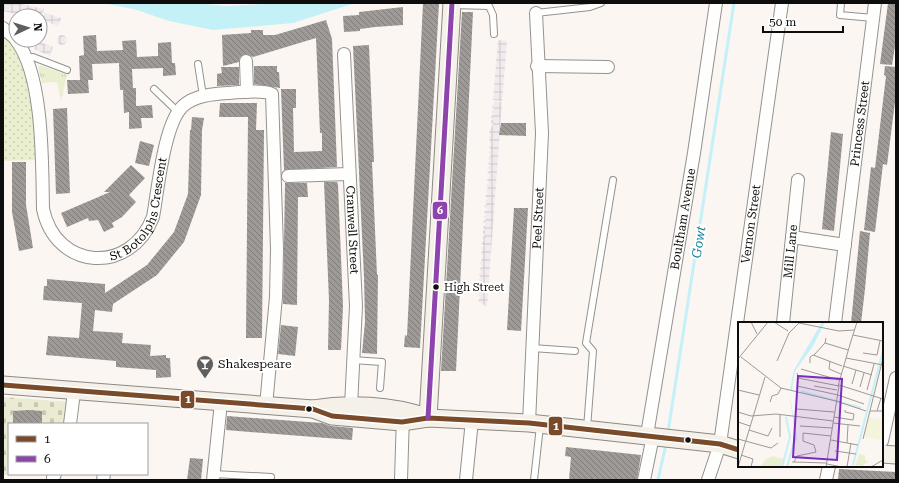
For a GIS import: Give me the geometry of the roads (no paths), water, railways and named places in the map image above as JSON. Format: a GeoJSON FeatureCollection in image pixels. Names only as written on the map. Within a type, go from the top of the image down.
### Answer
{"type":"FeatureCollection","features":[{"type":"Feature","properties":{"kind":"street","name":"Boultham Avenue"},"geometry":{"type":"LineString","coordinates":[[644,480],[652,436],[716,3]]}},
{"type":"Feature","properties":{"kind":"street","name":"Vernon Street"},"geometry":{"type":"LineString","coordinates":[[708,480],[720,444],[782,3]]}},
{"type":"Feature","properties":{"kind":"street","name":"Princess Street"},"geometry":{"type":"LineString","coordinates":[[835,322],[875,3]]}},
{"type":"Feature","properties":{"kind":"street"},"geometry":{"type":"LineString","coordinates":[[428,418],[452,4]]}},
{"type":"Feature","properties":{"kind":"street","name":"Peel Street"},"geometry":{"type":"LineString","coordinates":[[534,424],[532,348],[542,133],[537,66],[536,13]]}},
{"type":"Feature","properties":{"kind":"street","name":"St Botolphs Crescent"},"geometry":{"type":"LineString","coordinates":[[20,48],[31,72],[40,123],[43,209],[46,222],[58,242],[64,247],[89,257],[100,259],[124,252],[141,239],[148,229],[153,217],[170,127],[183,105],[203,96],[241,92],[272,94],[277,249],[276,297],[266,406]]}},
{"type":"Feature","properties":{"kind":"street","name":"Cranwell Street"},"geometry":{"type":"LineString","coordinates":[[344,54],[356,306],[352,360],[351,406]]}},
{"type":"Feature","properties":{"kind":"street"},"geometry":{"type":"LineString","coordinates":[[241,92],[246,61]]}},
{"type":"Feature","properties":{"kind":"street"},"geometry":{"type":"LineString","coordinates":[[537,66],[608,68]]}},
{"type":"Feature","properties":{"kind":"street"},"geometry":{"type":"LineString","coordinates":[[288,176],[349,174]]}},
{"type":"Feature","properties":{"kind":"street","name":"Mill Lane"},"geometry":{"type":"LineString","coordinates":[[783,322],[798,180]]}},
{"type":"Feature","properties":{"kind":"street"},"geometry":{"type":"LineString","coordinates":[[792,237],[845,245]]}},
{"type":"Feature","properties":{"kind":"street"},"geometry":{"type":"LineString","coordinates":[[883,436],[896,378]]}},
{"type":"Feature","properties":{"kind":"street"},"geometry":{"type":"LineString","coordinates":[[3,385],[74,392],[312,409],[332,406],[351,406],[403,416]]}},
{"type":"Feature","properties":{"kind":"street"},"geometry":{"type":"LineString","coordinates":[[70,423],[74,392]]}},
{"type":"Feature","properties":{"kind":"street"},"geometry":{"type":"LineString","coordinates":[[213,477],[221,402]]}},
{"type":"Feature","properties":{"kind":"street"},"geometry":{"type":"LineString","coordinates":[[312,409],[332,416],[403,416],[534,424],[720,444],[738,450]]}},
{"type":"Feature","properties":{"kind":"street"},"geometry":{"type":"LineString","coordinates":[[401,480],[403,416]]}},
{"type":"Feature","properties":{"kind":"street"},"geometry":{"type":"LineString","coordinates":[[466,480],[472,420]]}},
{"type":"Feature","properties":{"kind":"street"},"geometry":{"type":"LineString","coordinates":[[720,444],[738,440]]}},
{"type":"Feature","properties":{"kind":"street"},"geometry":{"type":"LineString","coordinates":[[883,454],[896,455]]}},
{"type":"Feature","properties":{"kind":"street"},"geometry":{"type":"LineString","coordinates":[[826,480],[829,467]]}},
{"type":"Feature","properties":{"kind":"lane"},"geometry":{"type":"LineString","coordinates":[[536,13],[590,7],[601,3]]}},
{"type":"Feature","properties":{"kind":"lane"},"geometry":{"type":"LineString","coordinates":[[842,3],[840,15],[873,18]]}},
{"type":"Feature","properties":{"kind":"lane"},"geometry":{"type":"LineString","coordinates":[[452,4],[489,6],[493,15],[494,34]]}},
{"type":"Feature","properties":{"kind":"lane"},"geometry":{"type":"LineString","coordinates":[[26,58],[33,56],[67,70]]}},
{"type":"Feature","properties":{"kind":"lane"},"geometry":{"type":"LineString","coordinates":[[198,64],[203,96]]}},
{"type":"Feature","properties":{"kind":"lane"},"geometry":{"type":"LineString","coordinates":[[154,89],[178,112]]}},
{"type":"Feature","properties":{"kind":"lane"},"geometry":{"type":"LineString","coordinates":[[586,429],[593,351],[586,343],[613,180]]}},
{"type":"Feature","properties":{"kind":"lane"},"geometry":{"type":"LineString","coordinates":[[532,348],[575,351]]}},
{"type":"Feature","properties":{"kind":"lane"},"geometry":{"type":"LineString","coordinates":[[352,360],[382,362],[380,388]]}},
{"type":"Feature","properties":{"kind":"lane"},"geometry":{"type":"LineString","coordinates":[[534,424],[534,480]]}},
{"type":"Feature","properties":{"kind":"lane"},"geometry":{"type":"LineString","coordinates":[[213,477],[271,477]]}},
{"type":"Feature","properties":{"kind":"water"},"geometry":{"type":"Polygon","coordinates":[[[103,3],[194,3],[226,6],[283,3],[355,3],[293,23],[213,30],[169,21],[137,10],[103,3]]]}},
{"type":"Feature","properties":{"kind":"waterway","name":"Gowt"},"geometry":{"type":"LineString","coordinates":[[668,432],[734,3]]}},
{"type":"Feature","properties":{"kind":"waterway","name":"Gowt"},"geometry":{"type":"LineString","coordinates":[[658,480],[666,444]]}},
{"type":"Feature","properties":{"kind":"place","name":"High Street"},"geometry":{"type":"Point","coordinates":[436,287]}},
{"type":"Feature","properties":{"kind":"place","name":"Shakespeare"},"geometry":{"type":"Point","coordinates":[205,379]}}]}
